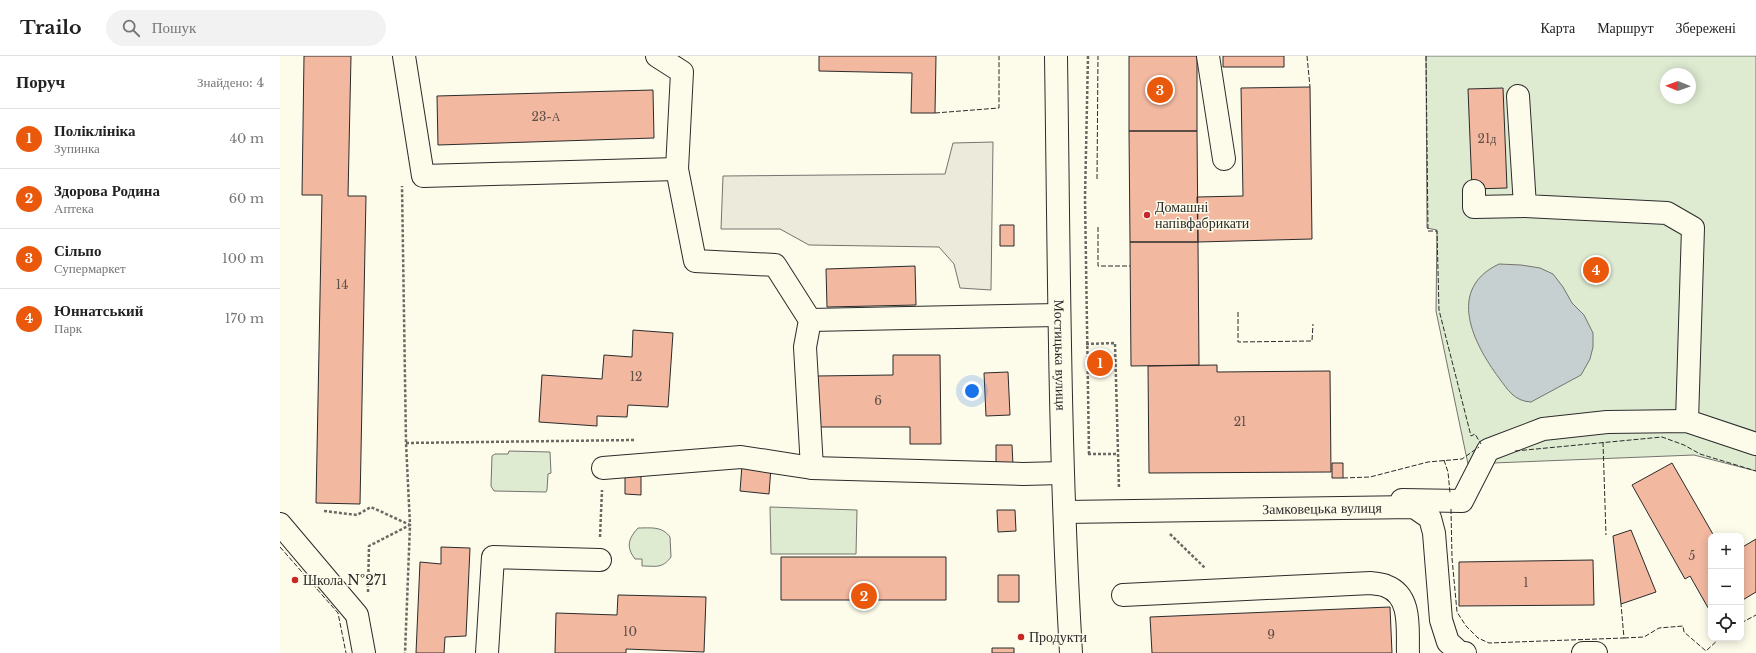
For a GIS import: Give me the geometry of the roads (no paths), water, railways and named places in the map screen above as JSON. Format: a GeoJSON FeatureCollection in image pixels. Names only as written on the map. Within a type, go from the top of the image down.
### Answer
{"type":"FeatureCollection","features":[{"type":"Feature","properties":{"kind":"street"},"geometry":{"type":"LineString","coordinates":[[404,56],[423,176],[677,169]]}},
{"type":"Feature","properties":{"kind":"street"},"geometry":{"type":"LineString","coordinates":[[657,56],[682,72],[677,169],[695,261],[775,265],[810,320],[805,347],[812,468]]}},
{"type":"Feature","properties":{"kind":"street","name":"Мостицька вулиця"},"geometry":{"type":"LineString","coordinates":[[1056,56],[1062,473],[1071,653]]}},
{"type":"Feature","properties":{"kind":"street"},"geometry":{"type":"LineString","coordinates":[[1208,56],[1224,159]]}},
{"type":"Feature","properties":{"kind":"street"},"geometry":{"type":"LineString","coordinates":[[1518,96],[1525,206]]}},
{"type":"Feature","properties":{"kind":"street"},"geometry":{"type":"LineString","coordinates":[[1474,191],[1474,208],[1525,206],[1668,213],[1693,228],[1687,421]]}},
{"type":"Feature","properties":{"kind":"street"},"geometry":{"type":"LineString","coordinates":[[810,320],[1059,315]]}},
{"type":"Feature","properties":{"kind":"street"},"geometry":{"type":"LineString","coordinates":[[1336,508],[1366,500],[1462,501],[1488,450],[1543,429],[1607,422],[1687,421],[1756,444]]}},
{"type":"Feature","properties":{"kind":"street"},"geometry":{"type":"LineString","coordinates":[[603,468],[740,457],[812,468],[1023,474],[1062,473]]}},
{"type":"Feature","properties":{"kind":"street","name":"Замковецька вулиця"},"geometry":{"type":"LineString","coordinates":[[1064,512],[1414,507],[1430,518],[1434,532],[1441,620],[1448,642],[1459,652],[1465,653]]}},
{"type":"Feature","properties":{"kind":"street"},"geometry":{"type":"LineString","coordinates":[[280,524],[357,615],[364,653]]}},
{"type":"Feature","properties":{"kind":"street"},"geometry":{"type":"LineString","coordinates":[[487,653],[493,557],[600,560]]}},
{"type":"Feature","properties":{"kind":"street"},"geometry":{"type":"LineString","coordinates":[[1123,596],[1371,583],[1387,586],[1399,595],[1406,607],[1408,653]]}},
{"type":"Feature","properties":{"kind":"street"},"geometry":{"type":"LineString","coordinates":[[1583,653],[1596,653]]}},
{"type":"Feature","properties":{"kind":"place","name":"Сільпо"},"geometry":{"type":"Point","coordinates":[1160,90]}},
{"type":"Feature","properties":{"kind":"place","name":"Домашні напівфабрикати"},"geometry":{"type":"Point","coordinates":[1147,215]}},
{"type":"Feature","properties":{"kind":"place","name":"Юннатський"},"geometry":{"type":"Point","coordinates":[1596,270]}},
{"type":"Feature","properties":{"kind":"place","name":"Поліклініка"},"geometry":{"type":"Point","coordinates":[1100,363]}},
{"type":"Feature","properties":{"kind":"place","name":"Школа №271"},"geometry":{"type":"Point","coordinates":[295,580]}},
{"type":"Feature","properties":{"kind":"place","name":"Здорова Родина"},"geometry":{"type":"Point","coordinates":[864,596]}},
{"type":"Feature","properties":{"kind":"place","name":"Продукти"},"geometry":{"type":"Point","coordinates":[1021,637]}}]}
